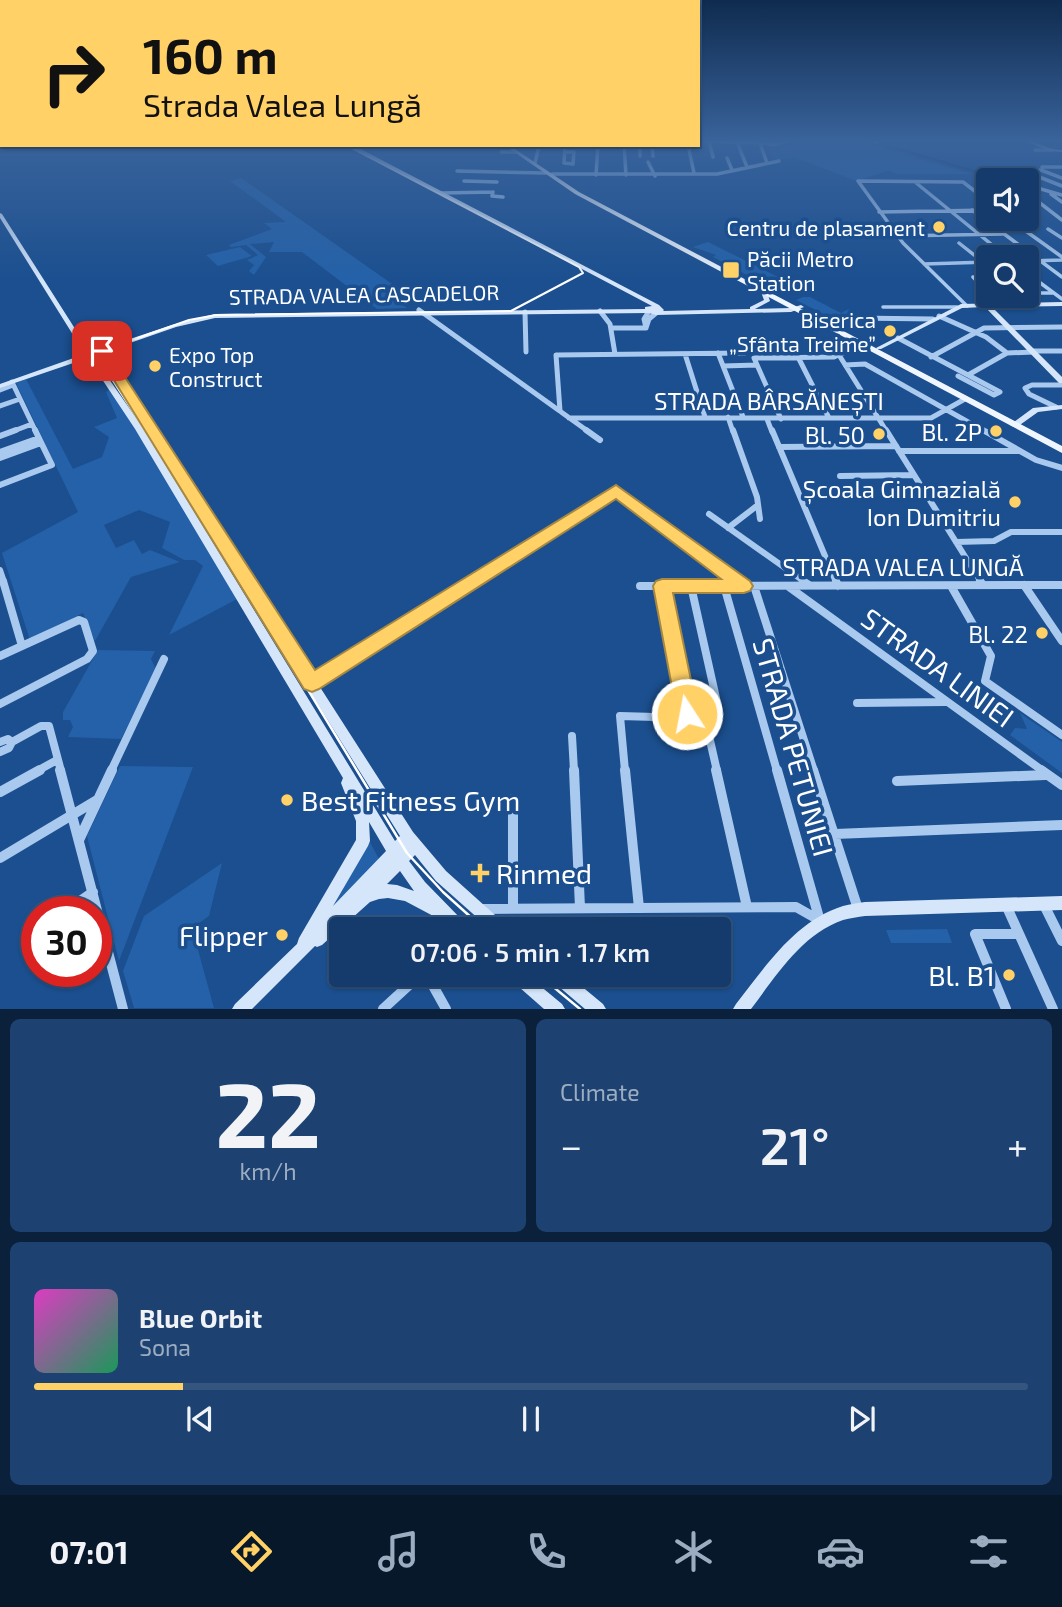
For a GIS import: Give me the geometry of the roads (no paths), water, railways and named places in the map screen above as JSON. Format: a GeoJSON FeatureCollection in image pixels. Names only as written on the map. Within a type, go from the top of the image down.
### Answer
{"type":"FeatureCollection","features":[{"type":"Feature","properties":{"kind":"main road"},"geometry":{"type":"LineString","coordinates":[[430,187],[596,273],[652,311]]}},
{"type":"Feature","properties":{"kind":"main road"},"geometry":{"type":"LineString","coordinates":[[568,187],[764,292],[879,348],[1062,450]]}},
{"type":"Feature","properties":{"kind":"main road"},"geometry":{"type":"LineString","coordinates":[[572,187],[796,307],[861,345],[965,399],[1062,443]]}},
{"type":"Feature","properties":{"kind":"main road"},"geometry":{"type":"LineString","coordinates":[[0,214],[94,351],[202,520],[312,682],[411,842],[477,910]]}},
{"type":"Feature","properties":{"kind":"main road"},"geometry":{"type":"LineString","coordinates":[[610,282],[652,311],[796,307]]}},
{"type":"Feature","properties":{"kind":"main road"},"geometry":{"type":"LineString","coordinates":[[750,308],[767,301],[764,292]]}},
{"type":"Feature","properties":{"kind":"main road"},"geometry":{"type":"LineString","coordinates":[[636,299],[640,305],[637,308]]}},
{"type":"Feature","properties":{"kind":"main road"},"geometry":{"type":"LineString","coordinates":[[1039,305],[1062,302]]}},
{"type":"Feature","properties":{"kind":"main road"},"geometry":{"type":"LineString","coordinates":[[879,348],[957,307],[976,306]]}},
{"type":"Feature","properties":{"kind":"main road","name":"STRADA VALEA CASCADELOR"},"geometry":{"type":"LineString","coordinates":[[422,312],[641,313],[679,309],[796,307]]}},
{"type":"Feature","properties":{"kind":"main road","name":"STRADA VALEA CASCADELOR"},"geometry":{"type":"LineString","coordinates":[[94,351],[189,320],[222,316],[637,308],[652,311]]}},
{"type":"Feature","properties":{"kind":"main road"},"geometry":{"type":"LineString","coordinates":[[989,308],[1061,380]]}},
{"type":"Feature","properties":{"kind":"main road"},"geometry":{"type":"LineString","coordinates":[[0,386],[94,351]]}},
{"type":"Feature","properties":{"kind":"main road"},"geometry":{"type":"LineString","coordinates":[[0,386],[94,351]]}},
{"type":"Feature","properties":{"kind":"main road"},"geometry":{"type":"LineString","coordinates":[[1017,423],[1041,409],[1060,409]]}},
{"type":"Feature","properties":{"kind":"main road"},"geometry":{"type":"LineString","coordinates":[[202,520],[363,801],[397,856],[447,917]]}},
{"type":"Feature","properties":{"kind":"main road"},"geometry":{"type":"LineString","coordinates":[[296,956],[363,841],[362,821],[338,759]]}},
{"type":"Feature","properties":{"kind":"main road"},"geometry":{"type":"LineString","coordinates":[[363,801],[377,790]]}},
{"type":"Feature","properties":{"kind":"main road"},"geometry":{"type":"LineString","coordinates":[[240,1009],[411,842]]}},
{"type":"Feature","properties":{"kind":"main road"},"geometry":{"type":"LineString","coordinates":[[296,956],[330,930],[365,897],[397,856]]}},
{"type":"Feature","properties":{"kind":"main road"},"geometry":{"type":"LineString","coordinates":[[365,897],[386,890],[401,892],[446,917]]}},
{"type":"Feature","properties":{"kind":"main road"},"geometry":{"type":"LineString","coordinates":[[741,1009],[793,946],[820,921],[858,909],[1062,904]]}},
{"type":"Feature","properties":{"kind":"main road"},"geometry":{"type":"LineString","coordinates":[[530,987],[557,1009]]}},
{"type":"Feature","properties":{"kind":"main road"},"geometry":{"type":"LineString","coordinates":[[571,987],[598,1009]]}},
{"type":"Feature","properties":{"kind":"street"},"geometry":{"type":"LineString","coordinates":[[495,187],[492,196],[503,197]]}},
{"type":"Feature","properties":{"kind":"street"},"geometry":{"type":"LineString","coordinates":[[862,187],[897,236],[967,306]]}},
{"type":"Feature","properties":{"kind":"street"},"geometry":{"type":"LineString","coordinates":[[921,187],[992,245]]}},
{"type":"Feature","properties":{"kind":"street"},"geometry":{"type":"LineString","coordinates":[[1039,188],[1062,195]]}},
{"type":"Feature","properties":{"kind":"street"},"geometry":{"type":"LineString","coordinates":[[441,193],[493,192]]}},
{"type":"Feature","properties":{"kind":"street"},"geometry":{"type":"LineString","coordinates":[[1051,194],[1062,202]]}},
{"type":"Feature","properties":{"kind":"street"},"geometry":{"type":"LineString","coordinates":[[1039,202],[1062,220]]}},
{"type":"Feature","properties":{"kind":"street"},"geometry":{"type":"LineString","coordinates":[[972,210],[1019,245]]}},
{"type":"Feature","properties":{"kind":"street"},"geometry":{"type":"LineString","coordinates":[[879,212],[976,210]]}},
{"type":"Feature","properties":{"kind":"street"},"geometry":{"type":"LineString","coordinates":[[1048,229],[1062,238]]}},
{"type":"Feature","properties":{"kind":"street"},"geometry":{"type":"LineString","coordinates":[[1026,231],[1062,258]]}},
{"type":"Feature","properties":{"kind":"street"},"geometry":{"type":"LineString","coordinates":[[897,236],[1003,233]]}},
{"type":"Feature","properties":{"kind":"street"},"geometry":{"type":"LineString","coordinates":[[959,243],[976,255]]}},
{"type":"Feature","properties":{"kind":"street"},"geometry":{"type":"LineString","coordinates":[[1039,260],[1062,258]]}},
{"type":"Feature","properties":{"kind":"street"},"geometry":{"type":"LineString","coordinates":[[1039,260],[1062,277]]}},
{"type":"Feature","properties":{"kind":"street"},"geometry":{"type":"LineString","coordinates":[[924,264],[976,262]]}},
{"type":"Feature","properties":{"kind":"street"},"geometry":{"type":"LineString","coordinates":[[1039,282],[1062,302]]}},
{"type":"Feature","properties":{"kind":"street"},"geometry":{"type":"LineString","coordinates":[[1039,294],[1053,293]]}},
{"type":"Feature","properties":{"kind":"street"},"geometry":{"type":"LineString","coordinates":[[883,307],[957,307]]}},
{"type":"Feature","properties":{"kind":"street"},"geometry":{"type":"LineString","coordinates":[[600,311],[611,328],[615,354]]}},
{"type":"Feature","properties":{"kind":"street"},"geometry":{"type":"LineString","coordinates":[[611,328],[646,328],[652,311]]}},
{"type":"Feature","properties":{"kind":"street"},"geometry":{"type":"LineString","coordinates":[[422,312],[600,440]]}},
{"type":"Feature","properties":{"kind":"street"},"geometry":{"type":"LineString","coordinates":[[525,312],[526,352]]}},
{"type":"Feature","properties":{"kind":"street"},"geometry":{"type":"LineString","coordinates":[[855,318],[936,318],[976,332],[1005,354]]}},
{"type":"Feature","properties":{"kind":"street"},"geometry":{"type":"LineString","coordinates":[[931,357],[984,328],[1062,327]]}},
{"type":"Feature","properties":{"kind":"street"},"geometry":{"type":"LineString","coordinates":[[898,338],[994,395],[1000,392],[963,375]]}},
{"type":"Feature","properties":{"kind":"street"},"geometry":{"type":"LineString","coordinates":[[781,419],[754,358],[839,355],[861,345]]}},
{"type":"Feature","properties":{"kind":"street"},"geometry":{"type":"LineString","coordinates":[[963,375],[1005,354],[1062,351]]}},
{"type":"Feature","properties":{"kind":"street"},"geometry":{"type":"LineString","coordinates":[[560,411],[556,355],[745,353]]}},
{"type":"Feature","properties":{"kind":"street"},"geometry":{"type":"LineString","coordinates":[[685,354],[705,417]]}},
{"type":"Feature","properties":{"kind":"street"},"geometry":{"type":"LineString","coordinates":[[718,354],[743,417]]}},
{"type":"Feature","properties":{"kind":"street"},"geometry":{"type":"LineString","coordinates":[[839,355],[983,585]]}},
{"type":"Feature","properties":{"kind":"street"},"geometry":{"type":"LineString","coordinates":[[797,357],[829,418]]}},
{"type":"Feature","properties":{"kind":"street"},"geometry":{"type":"LineString","coordinates":[[845,365],[864,364],[1020,451],[1062,468]]}},
{"type":"Feature","properties":{"kind":"street"},"geometry":{"type":"LineString","coordinates":[[723,366],[757,365]]}},
{"type":"Feature","properties":{"kind":"street"},"geometry":{"type":"LineString","coordinates":[[1060,409],[1029,394],[1025,388],[1061,380]]}},
{"type":"Feature","properties":{"kind":"street"},"geometry":{"type":"LineString","coordinates":[[0,485],[52,465],[13,383]]}},
{"type":"Feature","properties":{"kind":"street"},"geometry":{"type":"LineString","coordinates":[[0,406],[20,398]]}},
{"type":"Feature","properties":{"kind":"street","name":"STRADA BÂRSĂNEȘTI"},"geometry":{"type":"LineString","coordinates":[[569,418],[931,418],[965,399]]}},
{"type":"Feature","properties":{"kind":"street"},"geometry":{"type":"LineString","coordinates":[[728,417],[758,505],[760,519]]}},
{"type":"Feature","properties":{"kind":"street"},"geometry":{"type":"LineString","coordinates":[[767,419],[838,586]]}},
{"type":"Feature","properties":{"kind":"street"},"geometry":{"type":"LineString","coordinates":[[1,433],[32,424]]}},
{"type":"Feature","properties":{"kind":"street"},"geometry":{"type":"LineString","coordinates":[[0,452],[40,440]]}},
{"type":"Feature","properties":{"kind":"street"},"geometry":{"type":"LineString","coordinates":[[0,458],[40,440]]}},
{"type":"Feature","properties":{"kind":"street"},"geometry":{"type":"LineString","coordinates":[[779,447],[1020,451]]}},
{"type":"Feature","properties":{"kind":"street"},"geometry":{"type":"LineString","coordinates":[[840,475],[914,475]]}},
{"type":"Feature","properties":{"kind":"street"},"geometry":{"type":"LineString","coordinates":[[312,682],[614,491],[620,492],[744,586]]}},
{"type":"Feature","properties":{"kind":"street"},"geometry":{"type":"LineString","coordinates":[[728,528],[758,505]]}},
{"type":"Feature","properties":{"kind":"street"},"geometry":{"type":"LineString","coordinates":[[709,514],[810,586]]}},
{"type":"Feature","properties":{"kind":"street"},"geometry":{"type":"LineString","coordinates":[[956,542],[994,541],[1011,532],[1062,532]]}},
{"type":"Feature","properties":{"kind":"street"},"geometry":{"type":"LineString","coordinates":[[0,570],[2,588],[22,646]]}},
{"type":"Feature","properties":{"kind":"street"},"geometry":{"type":"LineString","coordinates":[[1024,585],[1062,641]]}},
{"type":"Feature","properties":{"kind":"street","name":"STRADA VALEA LUNGĂ"},"geometry":{"type":"LineString","coordinates":[[640,586],[1062,585]]}},
{"type":"Feature","properties":{"kind":"street"},"geometry":{"type":"LineString","coordinates":[[662,586],[687,714],[696,722],[706,723],[716,717],[718,707],[691,586]]}},
{"type":"Feature","properties":{"kind":"street","name":"STRADA PETUNIEI"},"geometry":{"type":"LineString","coordinates":[[724,586],[820,921]]}},
{"type":"Feature","properties":{"kind":"street"},"geometry":{"type":"LineString","coordinates":[[754,586],[858,909]]}},
{"type":"Feature","properties":{"kind":"street","name":"STRADA LINIEI"},"geometry":{"type":"LineString","coordinates":[[787,586],[1062,785]]}},
{"type":"Feature","properties":{"kind":"street"},"geometry":{"type":"LineString","coordinates":[[951,586],[991,656],[985,681],[1062,735]]}},
{"type":"Feature","properties":{"kind":"street"},"geometry":{"type":"LineString","coordinates":[[0,656],[79,620],[84,622],[93,651],[87,659],[0,704]]}},
{"type":"Feature","properties":{"kind":"street"},"geometry":{"type":"LineString","coordinates":[[79,840],[164,659]]}},
{"type":"Feature","properties":{"kind":"street"},"geometry":{"type":"LineString","coordinates":[[857,703],[947,702]]}},
{"type":"Feature","properties":{"kind":"street"},"geometry":{"type":"LineString","coordinates":[[639,908],[620,716],[655,716]]}},
{"type":"Feature","properties":{"kind":"street"},"geometry":{"type":"LineString","coordinates":[[706,723],[747,907]]}},
{"type":"Feature","properties":{"kind":"street"},"geometry":{"type":"LineString","coordinates":[[0,752],[9,748],[12,742],[47,725],[123,1009]]}},
{"type":"Feature","properties":{"kind":"street"},"geometry":{"type":"LineString","coordinates":[[572,736],[580,908]]}},
{"type":"Feature","properties":{"kind":"street"},"geometry":{"type":"LineString","coordinates":[[0,742],[8,738],[12,742]]}},
{"type":"Feature","properties":{"kind":"street"},"geometry":{"type":"LineString","coordinates":[[0,792],[58,760]]}},
{"type":"Feature","properties":{"kind":"street"},"geometry":{"type":"LineString","coordinates":[[897,781],[1047,775]]}},
{"type":"Feature","properties":{"kind":"street"},"geometry":{"type":"LineString","coordinates":[[0,858],[99,799]]}},
{"type":"Feature","properties":{"kind":"street"},"geometry":{"type":"LineString","coordinates":[[513,799],[513,908]]}},
{"type":"Feature","properties":{"kind":"street"},"geometry":{"type":"LineString","coordinates":[[835,834],[1062,825]]}},
{"type":"Feature","properties":{"kind":"street"},"geometry":{"type":"LineString","coordinates":[[87,896],[93,892]]}},
{"type":"Feature","properties":{"kind":"street"},"geometry":{"type":"LineString","coordinates":[[1044,904],[1062,941]]}},
{"type":"Feature","properties":{"kind":"street"},"geometry":{"type":"LineString","coordinates":[[1005,905],[1053,1009]]}},
{"type":"Feature","properties":{"kind":"street"},"geometry":{"type":"LineString","coordinates":[[477,910],[796,907],[820,921]]}},
{"type":"Feature","properties":{"kind":"street"},"geometry":{"type":"LineString","coordinates":[[477,910],[485,917]]}},
{"type":"Feature","properties":{"kind":"street"},"geometry":{"type":"LineString","coordinates":[[1006,1009],[975,934],[1019,934]]}},
{"type":"Feature","properties":{"kind":"street"},"geometry":{"type":"LineString","coordinates":[[383,1009],[407,987]]}},
{"type":"Feature","properties":{"kind":"street"},"geometry":{"type":"LineString","coordinates":[[434,987],[446,1009]]}},
{"type":"Feature","properties":{"kind":"tram line"},"geometry":{"type":"LineString","coordinates":[[243,582],[97,356],[98,352],[189,320],[216,315],[511,311],[583,273],[579,267],[426,187]]}},
{"type":"Feature","properties":{"kind":"tram line"},"geometry":{"type":"LineString","coordinates":[[242,581],[407,853],[471,917]]}},
{"type":"Feature","properties":{"kind":"tram line"},"geometry":{"type":"LineString","coordinates":[[553,987],[580,1009]]}},
{"type":"Feature","properties":{"kind":"place","name":"Centru de plasament"},"geometry":{"type":"Point","coordinates":[939,227]}},
{"type":"Feature","properties":{"kind":"place","name":"Păcii Metro Station"},"geometry":{"type":"Point","coordinates":[731,270]}},
{"type":"Feature","properties":{"kind":"place","name":"Biserica „Sfânta Treime”"},"geometry":{"type":"Point","coordinates":[890,331]}},
{"type":"Feature","properties":{"kind":"place","name":"Expo Top Construct"},"geometry":{"type":"Point","coordinates":[155,366]}},
{"type":"Feature","properties":{"kind":"place","name":"Bl. 2P"},"geometry":{"type":"Point","coordinates":[996,431]}},
{"type":"Feature","properties":{"kind":"place","name":"Bl. 50"},"geometry":{"type":"Point","coordinates":[879,434]}},
{"type":"Feature","properties":{"kind":"place","name":"Școala Gimnazială Ion Dumitriu"},"geometry":{"type":"Point","coordinates":[1015,502]}},
{"type":"Feature","properties":{"kind":"place","name":"Bl. 22"},"geometry":{"type":"Point","coordinates":[1042,633]}},
{"type":"Feature","properties":{"kind":"place","name":"Best Fitness Gym"},"geometry":{"type":"Point","coordinates":[287,800]}},
{"type":"Feature","properties":{"kind":"place","name":"Rinmed"},"geometry":{"type":"Point","coordinates":[480,873]}},
{"type":"Feature","properties":{"kind":"place","name":"Flipper"},"geometry":{"type":"Point","coordinates":[282,935]}},
{"type":"Feature","properties":{"kind":"place","name":"Bl. B1"},"geometry":{"type":"Point","coordinates":[1009,975]}}]}
